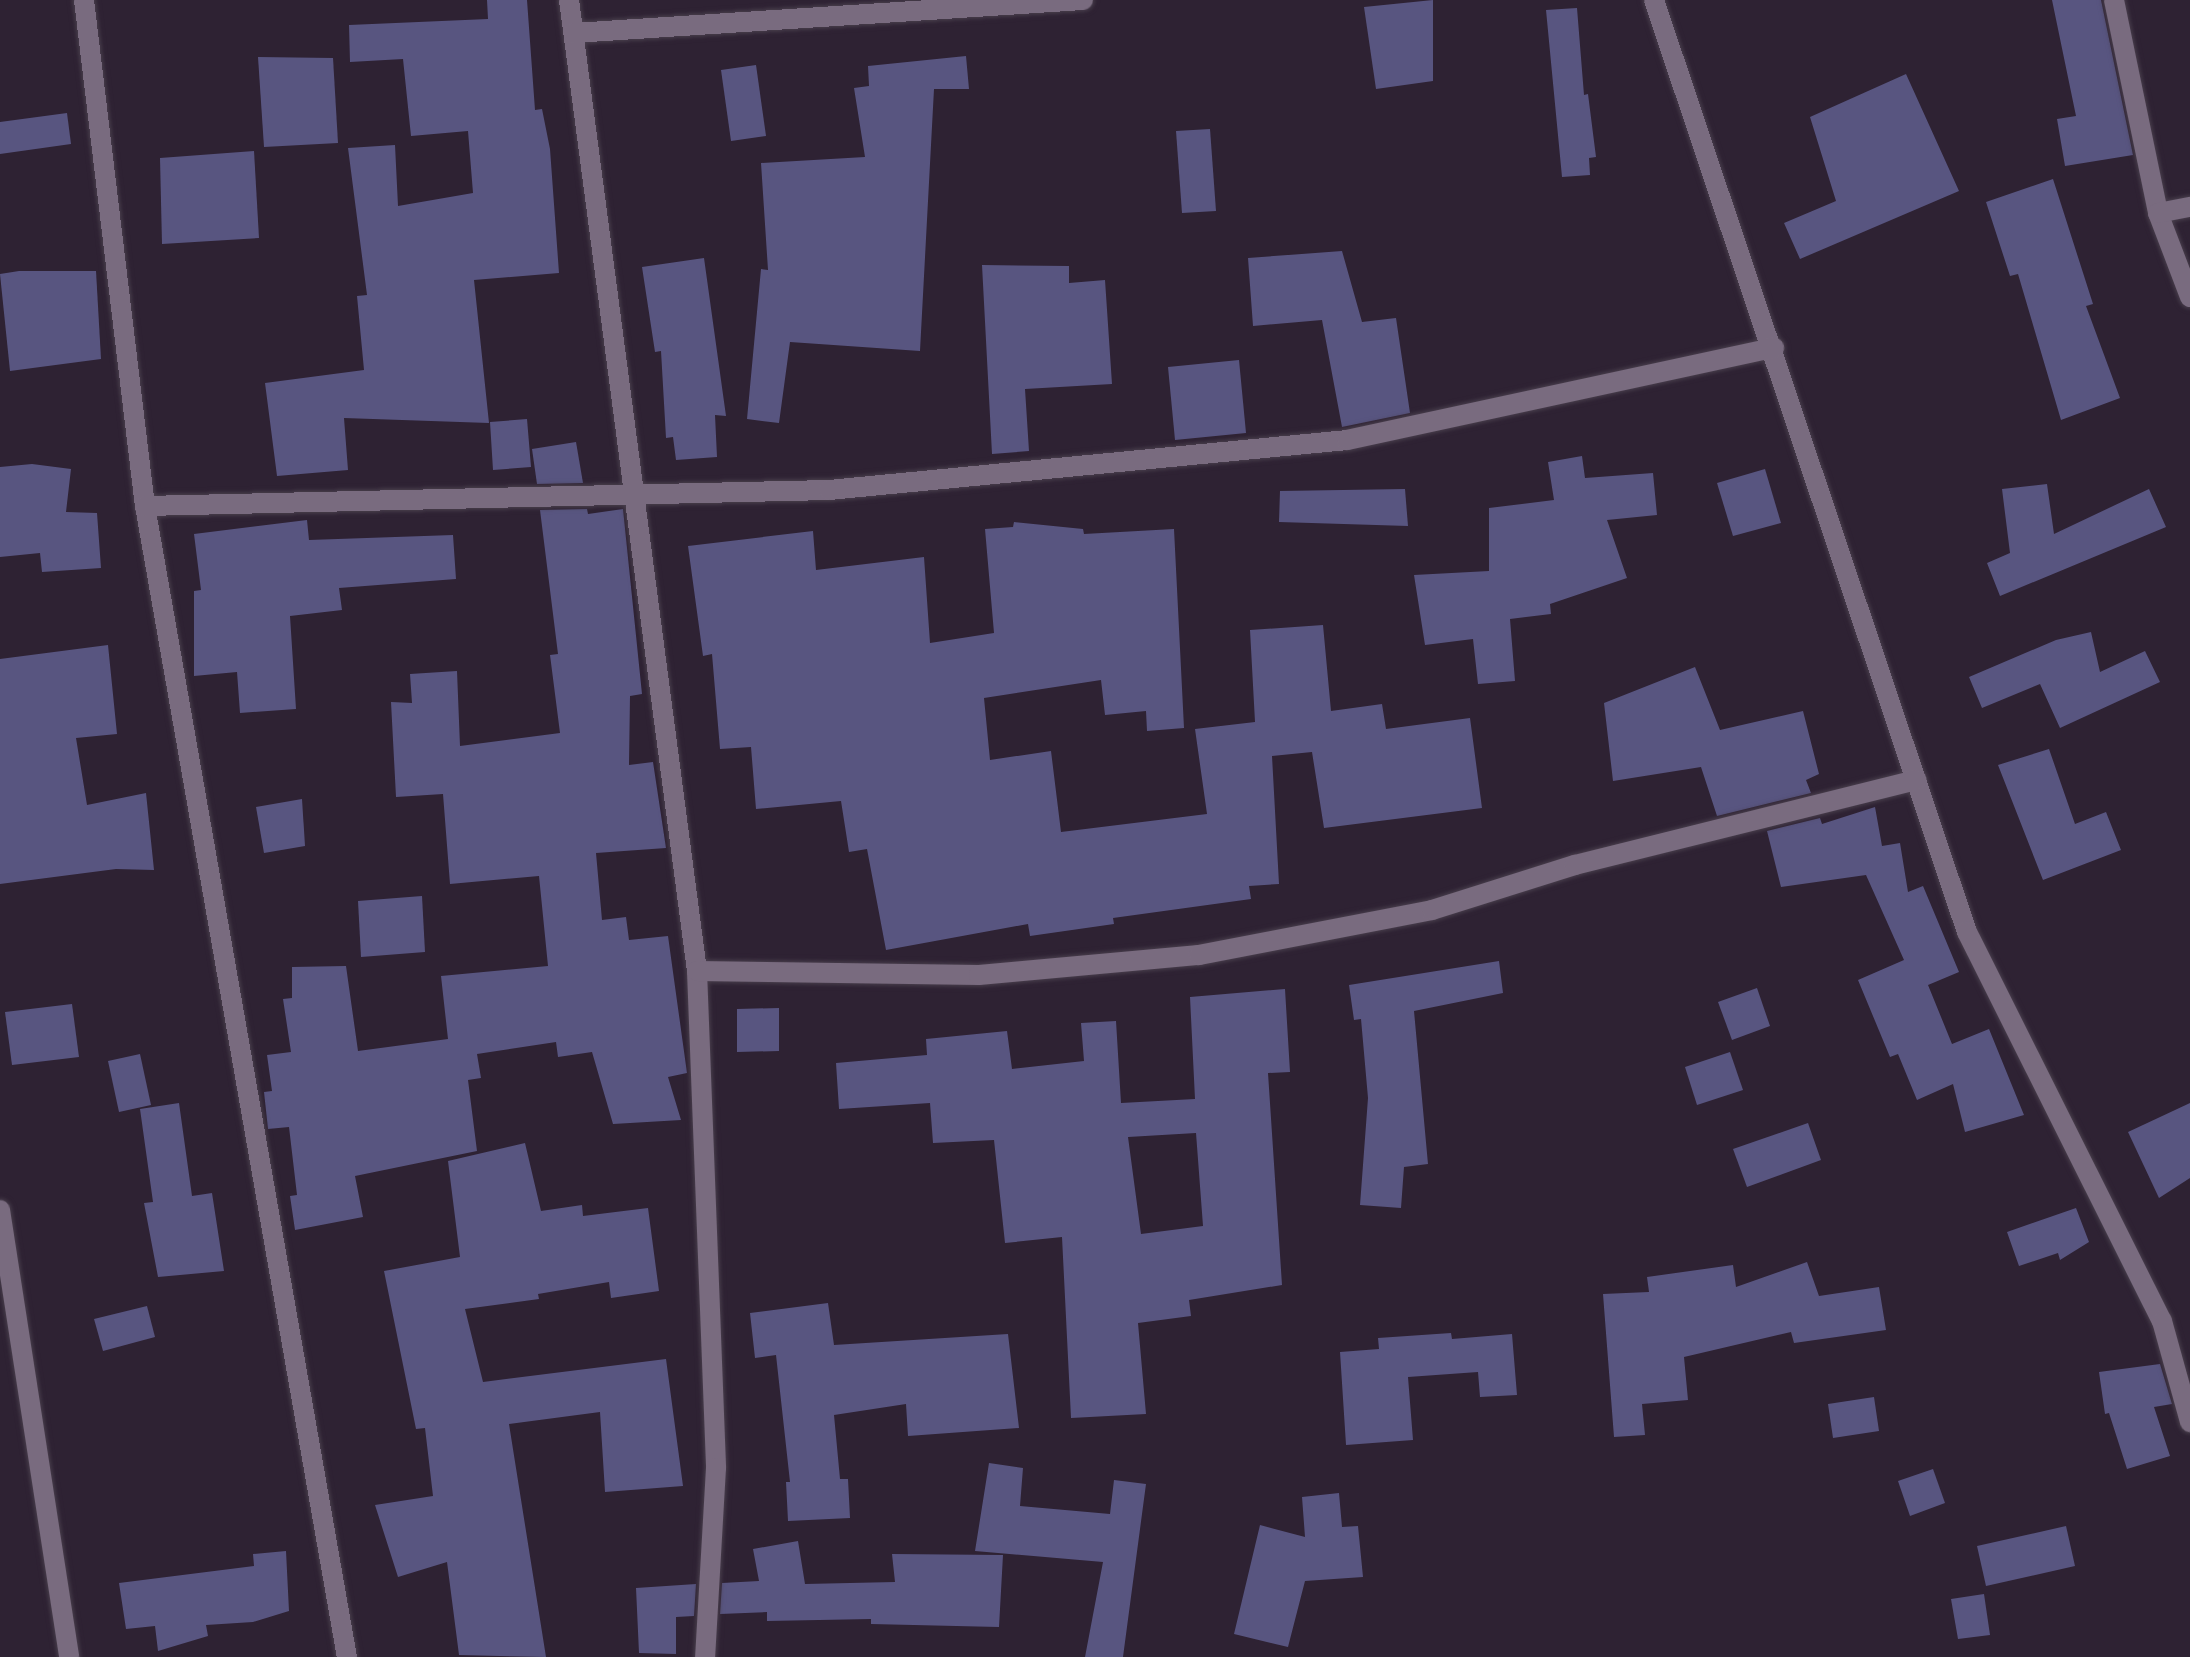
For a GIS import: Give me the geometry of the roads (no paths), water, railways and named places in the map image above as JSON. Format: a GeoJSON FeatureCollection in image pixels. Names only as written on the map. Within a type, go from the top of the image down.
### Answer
{"type":"FeatureCollection","features":[{"type":"Feature","properties":{"kind":"street"},"geometry":{"type":"LineString","coordinates":[[84,0],[145,506],[347,1657]]}},
{"type":"Feature","properties":{"kind":"street"},"geometry":{"type":"LineString","coordinates":[[569,0],[631,498],[697,971],[716,1468],[705,1657]]}},
{"type":"Feature","properties":{"kind":"street"},"geometry":{"type":"LineString","coordinates":[[574,33],[1083,0]]}},
{"type":"Feature","properties":{"kind":"street"},"geometry":{"type":"LineString","coordinates":[[1654,0],[1774,348],[1967,932],[2162,1321],[2190,1422]]}},
{"type":"Feature","properties":{"kind":"street"},"geometry":{"type":"LineString","coordinates":[[2114,0],[2158,213],[2190,297]]}},
{"type":"Feature","properties":{"kind":"street"},"geometry":{"type":"LineString","coordinates":[[2158,213],[2190,207]]}},
{"type":"Feature","properties":{"kind":"street"},"geometry":{"type":"LineString","coordinates":[[145,506],[631,498],[829,490],[1347,440],[1774,348]]}},
{"type":"Feature","properties":{"kind":"street"},"geometry":{"type":"LineString","coordinates":[[697,971],[979,975],[1199,955],[1432,910],[1575,865],[1917,780]]}},
{"type":"Feature","properties":{"kind":"street"},"geometry":{"type":"LineString","coordinates":[[0,1210],[69,1657]]}}]}
